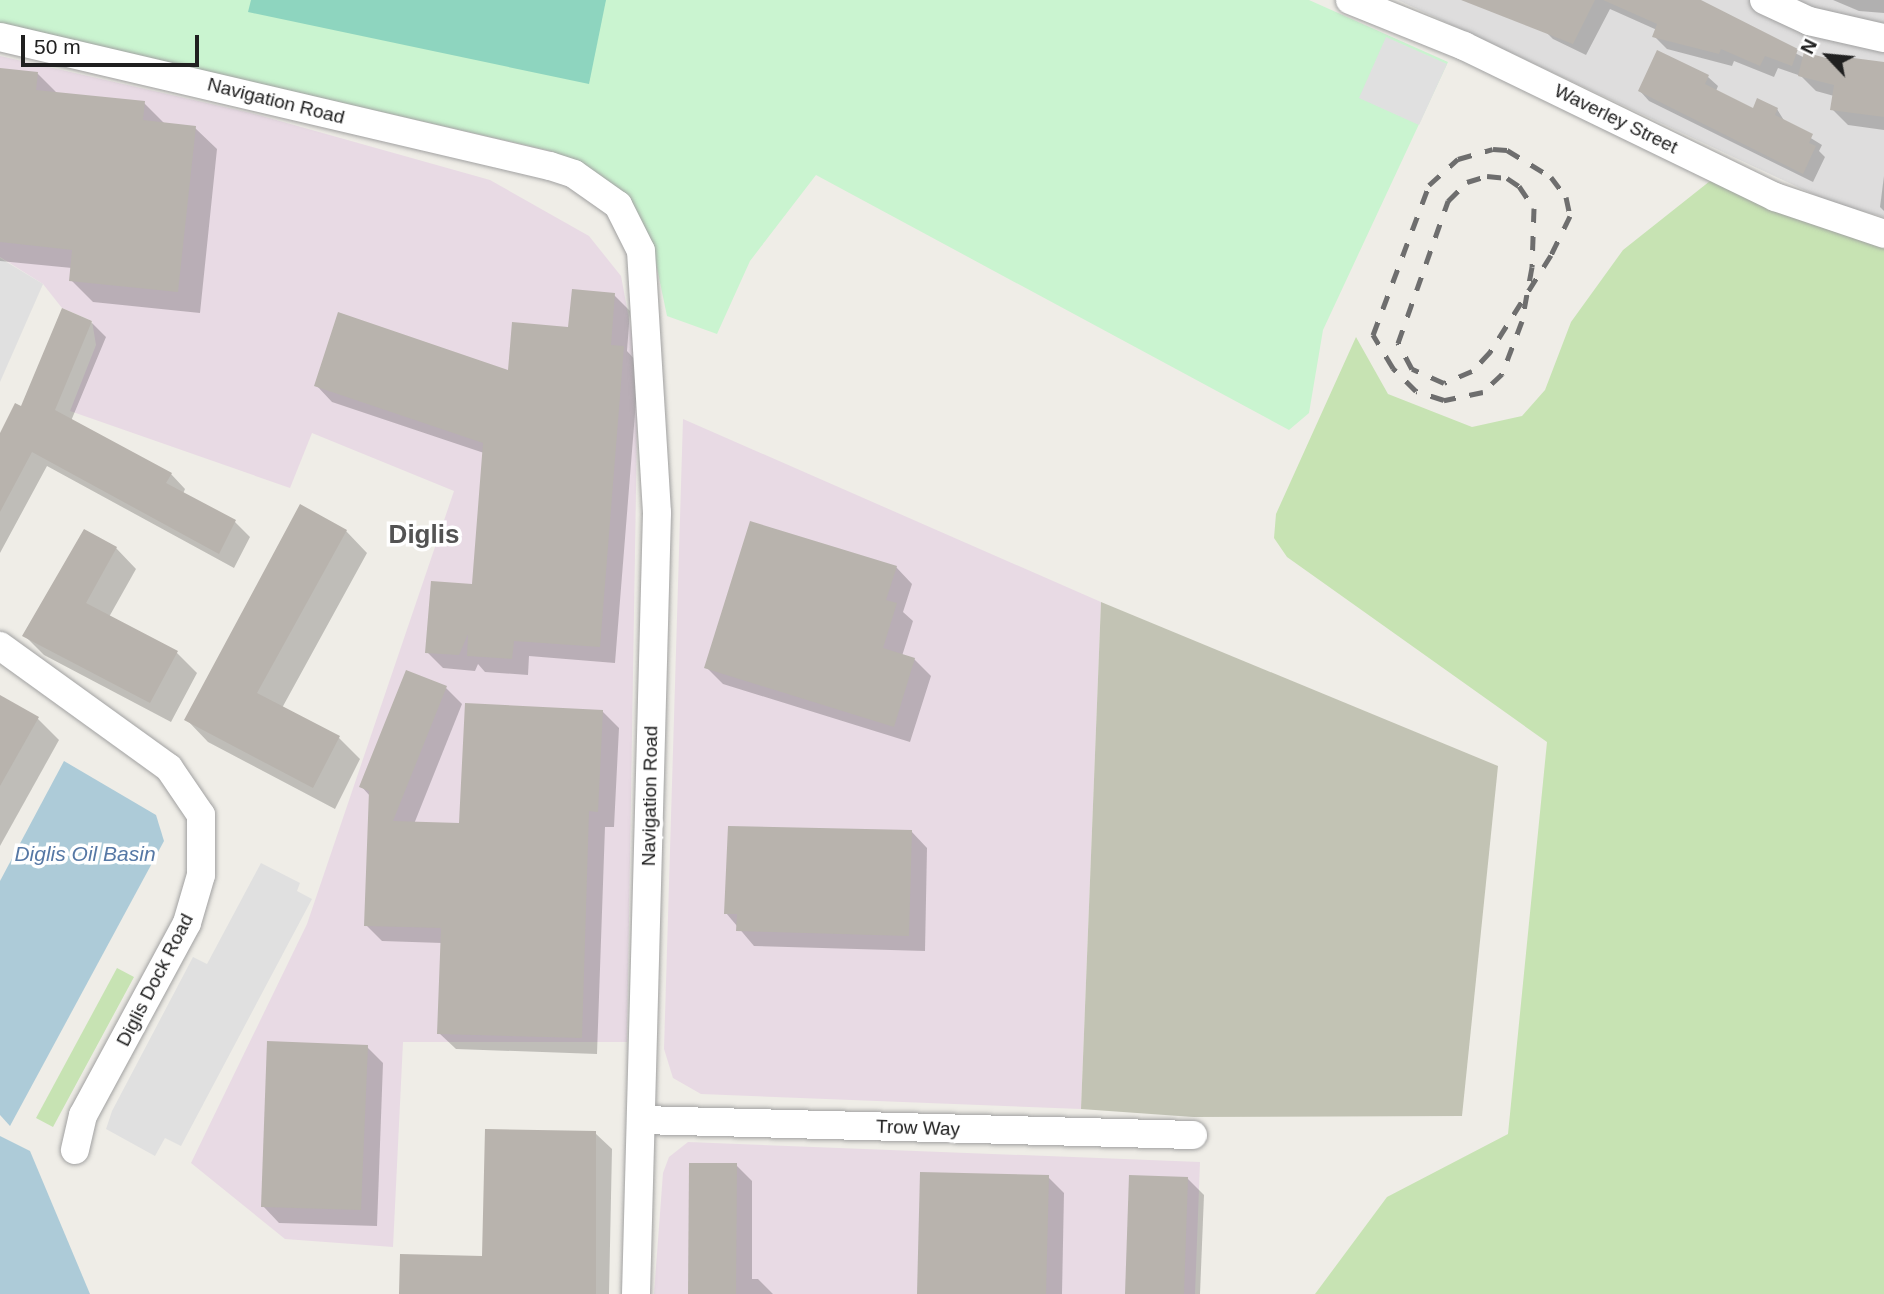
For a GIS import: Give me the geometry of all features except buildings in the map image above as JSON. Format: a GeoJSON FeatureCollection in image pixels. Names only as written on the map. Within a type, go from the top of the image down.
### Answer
{"type":"FeatureCollection","features":[{"type":"Feature","properties":{"kind":"street","name":"Waverley Street"},"geometry":{"type":"LineString","coordinates":[[1350,0],[1464,46],[1775,197],[1884,234]]}},
{"type":"Feature","properties":{"kind":"street"},"geometry":{"type":"LineString","coordinates":[[1764,0],[1809,21],[1884,38]]}},
{"type":"Feature","properties":{"kind":"street","name":"Navigation Road"},"geometry":{"type":"LineString","coordinates":[[0,37],[512,156],[574,174],[618,205],[640,251],[657,513],[636,1294]]}},
{"type":"Feature","properties":{"kind":"street","name":"Diglis Dock Road"},"geometry":{"type":"LineString","coordinates":[[0,646],[169,768],[201,815],[201,876],[187,923],[83,1115],[75,1150]]}},
{"type":"Feature","properties":{"kind":"street","name":"Trow Way"},"geometry":{"type":"LineString","coordinates":[[642,1120],[1193,1135]]}},
{"type":"Feature","properties":{"kind":"shaded area"},"geometry":{"type":"Polygon","coordinates":[[[1398,0],[1884,0],[1884,217],[1832,203],[1398,0]]]}},
{"type":"Feature","properties":{"kind":"shaded area"},"geometry":{"type":"Polygon","coordinates":[[[1386,37],[1447,64],[1419,125],[1359,98],[1386,37]]]}},
{"type":"Feature","properties":{"kind":"shaded area"},"geometry":{"type":"Polygon","coordinates":[[[0,56],[251,113],[490,180],[589,236],[621,276],[638,367],[627,1042],[403,1042],[393,1247],[285,1239],[191,1163],[307,924],[454,491],[312,433],[290,488],[70,411],[96,345],[92,321],[62,308],[43,284],[0,257],[0,56]]]}},
{"type":"Feature","properties":{"kind":"shaded area"},"geometry":{"type":"Polygon","coordinates":[[[0,258],[43,284],[0,382],[0,258]]]}},
{"type":"Feature","properties":{"kind":"shaded area"},"geometry":{"type":"Polygon","coordinates":[[[683,419],[1101,602],[1081,1109],[701,1094],[673,1078],[664,1049],[683,419]]]}},
{"type":"Feature","properties":{"kind":"shaded area"},"geometry":{"type":"Polygon","coordinates":[[[1101,602],[1498,766],[1462,1116],[1193,1117],[1081,1109],[1101,602]]]}},
{"type":"Feature","properties":{"kind":"shaded area"},"geometry":{"type":"Polygon","coordinates":[[[261,863],[300,883],[297,891],[312,899],[181,1146],[165,1138],[155,1156],[106,1129],[112,1111],[193,957],[207,964],[261,863]]]}},
{"type":"Feature","properties":{"kind":"shaded area"},"geometry":{"type":"Polygon","coordinates":[[[688,1142],[1200,1162],[1195,1294],[654,1294],[663,1173],[669,1157],[688,1142]]]}},
{"type":"Feature","properties":{"kind":"green space"},"geometry":{"type":"Polygon","coordinates":[[[0,0],[1309,0],[1448,62],[1323,330],[1309,413],[1289,430],[816,175],[750,261],[717,334],[667,316],[656,263],[630,197],[579,163],[551,151],[0,24],[0,0]]]}},
{"type":"Feature","properties":{"kind":"green space"},"geometry":{"type":"Polygon","coordinates":[[[251,0],[606,0],[589,84],[248,12],[251,0]]]}},
{"type":"Feature","properties":{"kind":"green space"},"geometry":{"type":"Polygon","coordinates":[[[1710,181],[1884,246],[1884,1294],[1315,1294],[1387,1197],[1508,1134],[1547,742],[1287,557],[1274,538],[1276,514],[1356,337],[1388,394],[1472,427],[1522,416],[1545,390],[1571,322],[1623,250],[1710,181]]]}},
{"type":"Feature","properties":{"kind":"green space"},"geometry":{"type":"Polygon","coordinates":[[[117,968],[134,977],[53,1127],[36,1118],[117,968]]]}},
{"type":"Feature","properties":{"kind":"water","name":"Diglis Oil Basin"},"geometry":{"type":"Polygon","coordinates":[[[64,761],[156,815],[164,841],[10,1126],[0,1115],[0,881],[64,761]]]}},
{"type":"Feature","properties":{"kind":"water"},"geometry":{"type":"Polygon","coordinates":[[[0,1136],[30,1151],[90,1294],[0,1294],[0,1136]]]}},
{"type":"Feature","properties":{"kind":"railway"},"geometry":{"type":"LineString","coordinates":[[1551,255],[1490,352],[1472,371],[1444,383],[1412,369],[1398,343],[1448,201],[1467,182],[1487,176],[1507,178],[1519,186],[1534,208],[1532,267],[1522,321],[1502,374],[1483,392],[1444,400],[1416,391],[1393,368],[1373,335],[1429,185],[1458,159],[1493,149],[1507,150],[1551,177],[1566,197],[1570,216],[1551,255]]}},
{"type":"Feature","properties":{"kind":"district","name":"Diglis"},"geometry":{"type":"Point","coordinates":[424,535]}}]}
